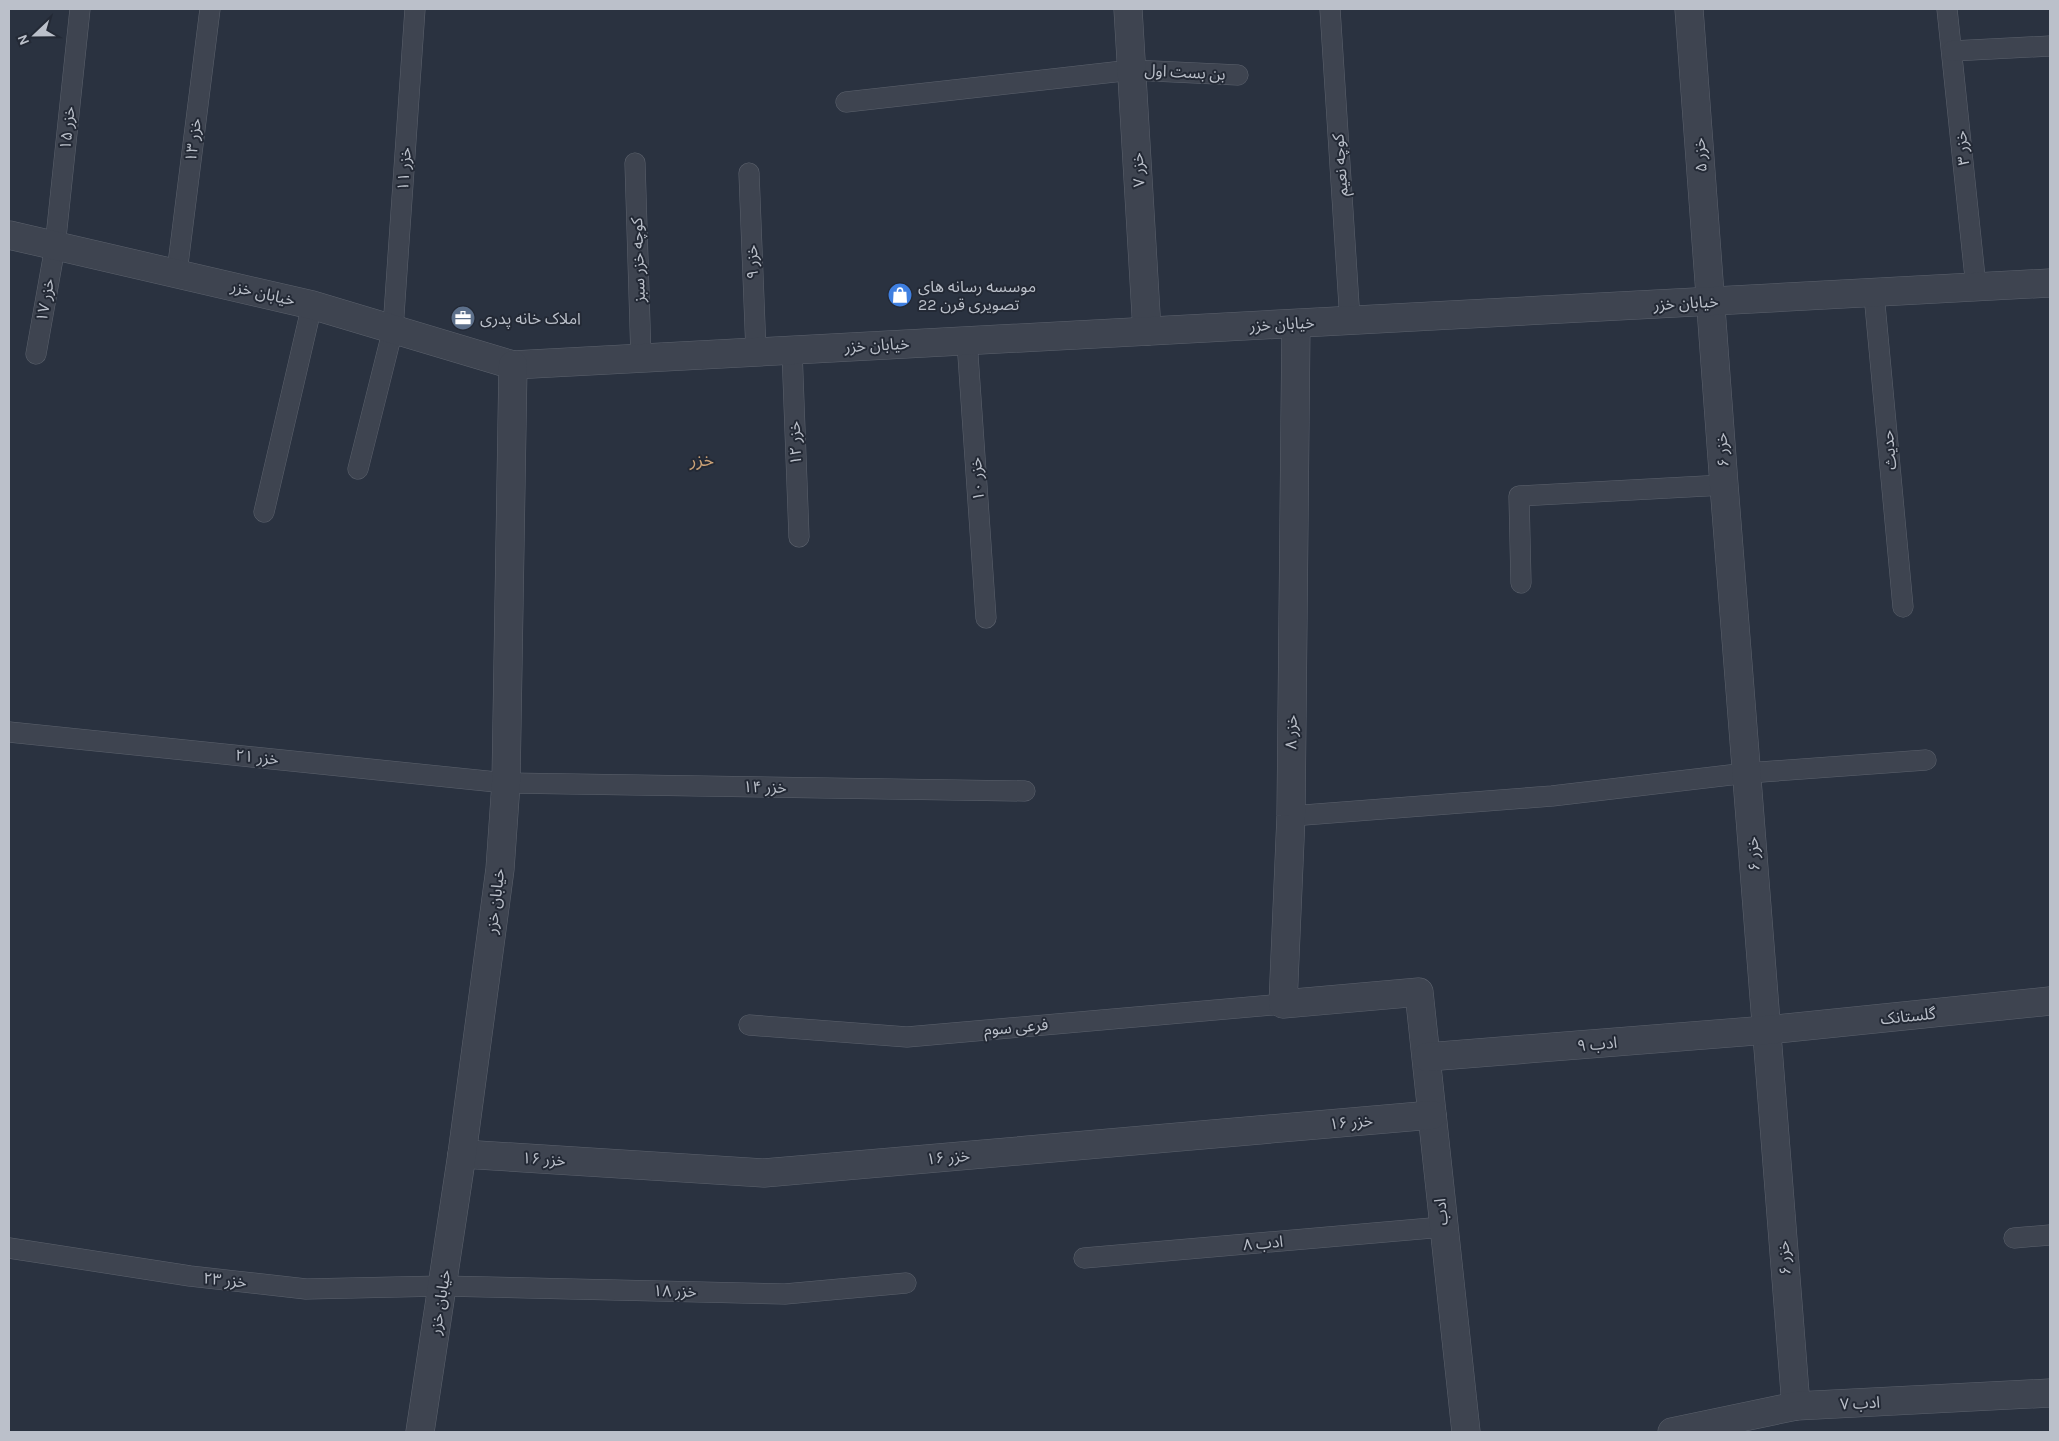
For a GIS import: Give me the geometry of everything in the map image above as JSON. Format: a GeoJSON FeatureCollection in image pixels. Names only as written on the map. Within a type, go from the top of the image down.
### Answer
{"type":"FeatureCollection","features":[{"type":"Feature","properties":{"kind":"street","name":"خزر ۷"},"geometry":{"type":"LineString","coordinates":[[1128,9],[1147,331]]}},
{"type":"Feature","properties":{"kind":"street","name":"خزر ۵"},"geometry":{"type":"LineString","coordinates":[[1689,9],[1711,302]]}},
{"type":"Feature","properties":{"kind":"street","name":"خیابان خزر"},"geometry":{"type":"LineString","coordinates":[[9,235],[55,247],[176,272],[312,305],[513,365],[2050,284]]}},
{"type":"Feature","properties":{"kind":"street","name":"خزر ۶"},"geometry":{"type":"LineString","coordinates":[[1711,302],[1796,1406]]}},
{"type":"Feature","properties":{"kind":"street","name":"خزر ۸"},"geometry":{"type":"LineString","coordinates":[[1283,1004],[1290,816],[1296,324]]}},
{"type":"Feature","properties":{"kind":"street","name":"خیابان خزر"},"geometry":{"type":"LineString","coordinates":[[420,1432],[462,1154],[500,869],[506,783],[513,365]]}},
{"type":"Feature","properties":{"kind":"street","name":"ادب"},"geometry":{"type":"LineString","coordinates":[[1283,1004],[1419,992],[1466,1432]]}},
{"type":"Feature","properties":{"kind":"street","name":"گلستانک"},"geometry":{"type":"LineString","coordinates":[[1766,1030],[2050,1001]]}},
{"type":"Feature","properties":{"kind":"street","name":"ادب ۹"},"geometry":{"type":"LineString","coordinates":[[1427,1058],[1766,1030]]}},
{"type":"Feature","properties":{"kind":"street","name":"خزر ۱۶"},"geometry":{"type":"LineString","coordinates":[[462,1154],[764,1173],[1432,1115]]}},
{"type":"Feature","properties":{"kind":"street","name":"ادب ۷"},"geometry":{"type":"LineString","coordinates":[[1672,1432],[1796,1406],[2050,1393]]}},
{"type":"Feature","properties":{"kind":"lane","name":"خزر ۱۵"},"geometry":{"type":"LineString","coordinates":[[55,247],[80,9]]}},
{"type":"Feature","properties":{"kind":"lane","name":"خزر ۱۳"},"geometry":{"type":"LineString","coordinates":[[176,272],[210,9]]}},
{"type":"Feature","properties":{"kind":"lane","name":"خزر ۱۱"},"geometry":{"type":"LineString","coordinates":[[358,469],[394,329],[415,9]]}},
{"type":"Feature","properties":{"kind":"lane","name":"کوچه نعیم"},"geometry":{"type":"LineString","coordinates":[[1330,9],[1350,320]]}},
{"type":"Feature","properties":{"kind":"lane","name":"خزر ۳"},"geometry":{"type":"LineString","coordinates":[[1947,9],[1976,287]]}},
{"type":"Feature","properties":{"kind":"lane"},"geometry":{"type":"LineString","coordinates":[[1952,51],[2050,46]]}},
{"type":"Feature","properties":{"kind":"lane","name":"بن بست اول"},"geometry":{"type":"LineString","coordinates":[[846,102],[1132,70],[1238,75]]}},
{"type":"Feature","properties":{"kind":"lane","name":"کوچه خزر سبز"},"geometry":{"type":"LineString","coordinates":[[634,163],[641,358]]}},
{"type":"Feature","properties":{"kind":"lane","name":"خزر ۹"},"geometry":{"type":"LineString","coordinates":[[749,173],[756,352]]}},
{"type":"Feature","properties":{"kind":"lane","name":"خزر ۱۷"},"geometry":{"type":"LineString","coordinates":[[36,354],[55,247]]}},
{"type":"Feature","properties":{"kind":"lane","name":"حدیث"},"geometry":{"type":"LineString","coordinates":[[1874,294],[1903,607]]}},
{"type":"Feature","properties":{"kind":"lane"},"geometry":{"type":"LineString","coordinates":[[264,512],[312,305]]}},
{"type":"Feature","properties":{"kind":"lane","name":"خزر ۱۰"},"geometry":{"type":"LineString","coordinates":[[967,341],[986,618]]}},
{"type":"Feature","properties":{"kind":"lane","name":"خزر ۱۲"},"geometry":{"type":"LineString","coordinates":[[792,350],[799,537]]}},
{"type":"Feature","properties":{"kind":"lane"},"geometry":{"type":"LineString","coordinates":[[1521,583],[1518,496],[1724,485]]}},
{"type":"Feature","properties":{"kind":"lane","name":"خزر ۲۱"},"geometry":{"type":"LineString","coordinates":[[9,732],[506,783]]}},
{"type":"Feature","properties":{"kind":"lane"},"geometry":{"type":"LineString","coordinates":[[1290,816],[1552,796],[1747,773],[1926,760]]}},
{"type":"Feature","properties":{"kind":"lane","name":"خزر ۱۴"},"geometry":{"type":"LineString","coordinates":[[506,783],[1025,791]]}},
{"type":"Feature","properties":{"kind":"lane","name":"فرعی سوم"},"geometry":{"type":"LineString","coordinates":[[749,1025],[907,1037],[1283,1004]]}},
{"type":"Feature","properties":{"kind":"lane","name":"ادب ۸"},"geometry":{"type":"LineString","coordinates":[[1084,1258],[1443,1227]]}},
{"type":"Feature","properties":{"kind":"lane"},"geometry":{"type":"LineString","coordinates":[[2014,1238],[2050,1235]]}},
{"type":"Feature","properties":{"kind":"lane","name":"خزر ۲۳"},"geometry":{"type":"LineString","coordinates":[[9,1248],[190,1276],[306,1289],[442,1286]]}},
{"type":"Feature","properties":{"kind":"lane","name":"خزر ۱۸"},"geometry":{"type":"LineString","coordinates":[[442,1286],[785,1294],[906,1282]]}},
{"type":"Feature","properties":{"kind":"place","name":"موسسه رسانه های تصویری قرن 22"},"geometry":{"type":"Point","coordinates":[900,295]}},
{"type":"Feature","properties":{"kind":"place","name":"املاک خانه پدری"},"geometry":{"type":"Point","coordinates":[463,318]}},
{"type":"Feature","properties":{"kind":"district","name":"خزر"},"geometry":{"type":"Point","coordinates":[702,460]}}]}
